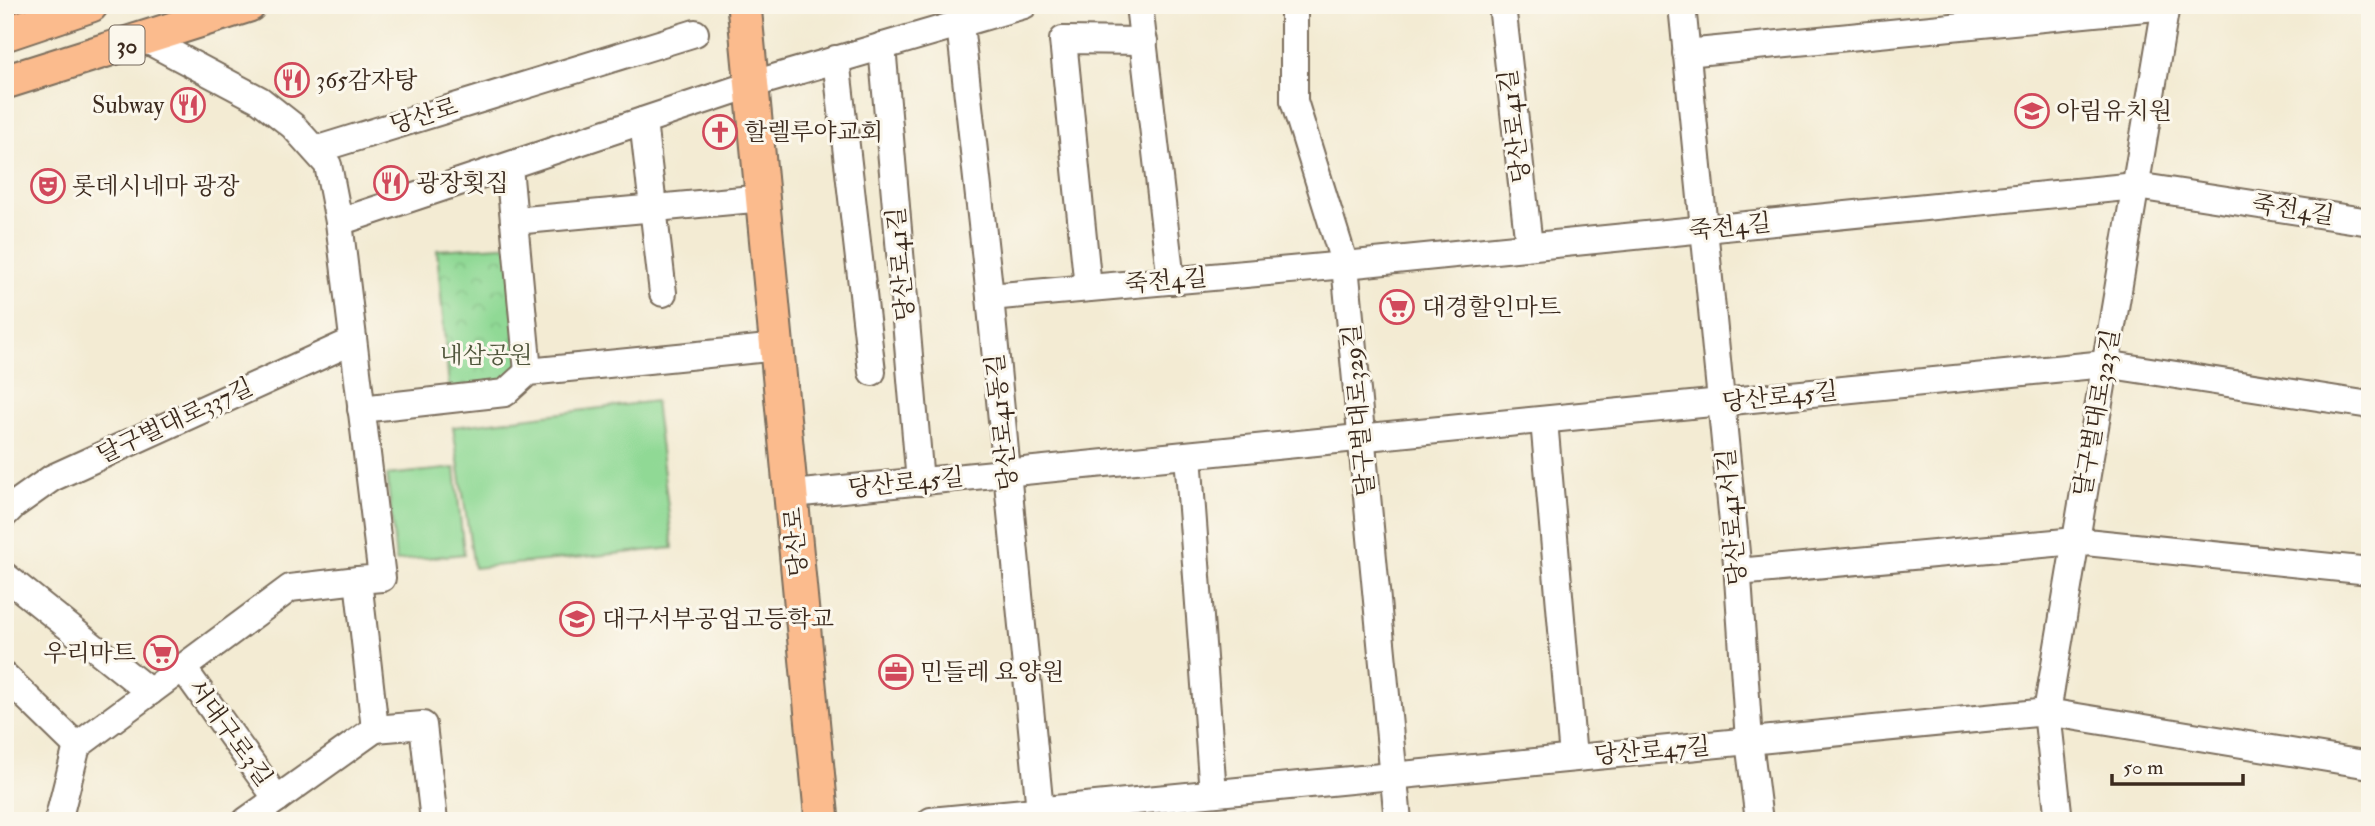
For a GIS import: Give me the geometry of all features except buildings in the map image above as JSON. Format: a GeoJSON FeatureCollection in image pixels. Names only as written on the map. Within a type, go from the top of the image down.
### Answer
{"type":"FeatureCollection","features":[{"type":"Feature","properties":{"kind":"main road","name":"30"},"geometry":{"type":"LineString","coordinates":[[5,34],[91,5]]}},
{"type":"Feature","properties":{"kind":"main road","name":"30"},"geometry":{"type":"LineString","coordinates":[[5,82],[249,5]]}},
{"type":"Feature","properties":{"kind":"main road","name":"당산로"},"geometry":{"type":"LineString","coordinates":[[744,5],[822,821]]}},
{"type":"Feature","properties":{"kind":"street"},"geometry":{"type":"LineString","coordinates":[[338,222],[509,167],[753,83],[1024,5]]}},
{"type":"Feature","properties":{"kind":"street"},"geometry":{"type":"LineString","coordinates":[[1139,5],[1171,281]]}},
{"type":"Feature","properties":{"kind":"street","name":"달구벌대로329길"},"geometry":{"type":"LineString","coordinates":[[1294,5],[1294,102],[1345,265],[1398,821]]}},
{"type":"Feature","properties":{"kind":"street","name":"당산로41길"},"geometry":{"type":"LineString","coordinates":[[1502,5],[1530,246]]}},
{"type":"Feature","properties":{"kind":"street","name":"당산로41서길"},"geometry":{"type":"LineString","coordinates":[[1682,5],[1738,572],[1749,741],[1759,821]]}},
{"type":"Feature","properties":{"kind":"street"},"geometry":{"type":"LineString","coordinates":[[1686,53],[2007,13],[2166,5]]}},
{"type":"Feature","properties":{"kind":"street","name":"달구벌대로323길"},"geometry":{"type":"LineString","coordinates":[[2059,821],[2047,712],[2166,5]]}},
{"type":"Feature","properties":{"kind":"street","name":"당산로41동길"},"geometry":{"type":"LineString","coordinates":[[960,24],[1041,816]]}},
{"type":"Feature","properties":{"kind":"street","name":"당산로"},"geometry":{"type":"LineString","coordinates":[[315,150],[695,33]]}},
{"type":"Feature","properties":{"kind":"street"},"geometry":{"type":"LineString","coordinates":[[145,39],[260,100],[293,126],[328,165],[338,222],[361,409],[375,729],[423,724],[434,821]]}},
{"type":"Feature","properties":{"kind":"street"},"geometry":{"type":"LineString","coordinates":[[1088,288],[1063,40],[1144,41]]}},
{"type":"Feature","properties":{"kind":"street","name":"당산로41길"},"geometry":{"type":"LineString","coordinates":[[882,46],[920,482]]}},
{"type":"Feature","properties":{"kind":"street","name":"당산로41길"},"geometry":{"type":"LineString","coordinates":[[836,60],[872,372]]}},
{"type":"Feature","properties":{"kind":"street"},"geometry":{"type":"LineString","coordinates":[[643,121],[663,293]]}},
{"type":"Feature","properties":{"kind":"street"},"geometry":{"type":"LineString","coordinates":[[509,167],[527,372]]}},
{"type":"Feature","properties":{"kind":"street","name":"죽전4길"},"geometry":{"type":"LineString","coordinates":[[990,297],[1345,265],[2136,186],[2370,222]]}},
{"type":"Feature","properties":{"kind":"street"},"geometry":{"type":"LineString","coordinates":[[514,221],[764,198]]}},
{"type":"Feature","properties":{"kind":"street","name":"달구벌대로337길"},"geometry":{"type":"LineString","coordinates":[[5,513],[52,478],[353,341]]}},
{"type":"Feature","properties":{"kind":"street"},"geometry":{"type":"LineString","coordinates":[[361,409],[505,393],[527,372],[778,347]]}},
{"type":"Feature","properties":{"kind":"street","name":"당산로45길"},"geometry":{"type":"LineString","coordinates":[[792,495],[2105,364],[2370,405]]}},
{"type":"Feature","properties":{"kind":"street"},"geometry":{"type":"LineString","coordinates":[[1544,420],[1573,758]]}},
{"type":"Feature","properties":{"kind":"street"},"geometry":{"type":"LineString","coordinates":[[1188,455],[1213,793]]}},
{"type":"Feature","properties":{"kind":"street"},"geometry":{"type":"LineString","coordinates":[[1738,572],[2076,541],[2370,571]]}},
{"type":"Feature","properties":{"kind":"street"},"geometry":{"type":"LineString","coordinates":[[5,576],[150,692]]}},
{"type":"Feature","properties":{"kind":"street","name":"서대구로3길"},"geometry":{"type":"LineString","coordinates":[[77,746],[290,588],[370,579]]}},
{"type":"Feature","properties":{"kind":"street","name":"서대구로3길"},"geometry":{"type":"LineString","coordinates":[[183,668],[277,799]]}},
{"type":"Feature","properties":{"kind":"street"},"geometry":{"type":"LineString","coordinates":[[5,676],[77,746],[58,821]]}},
{"type":"Feature","properties":{"kind":"street","name":"당산로47길"},"geometry":{"type":"LineString","coordinates":[[931,821],[1041,816],[1213,793],[2047,712],[2370,765]]}},
{"type":"Feature","properties":{"kind":"street","name":"서대구로3길"},"geometry":{"type":"LineString","coordinates":[[246,821],[375,729]]}},
{"type":"Feature","properties":{"kind":"green space","name":"내삼공원"},"geometry":{"type":"Polygon","coordinates":[[[516,245],[527,372],[450,399],[437,250],[516,245]]]}},
{"type":"Feature","properties":{"kind":"green space"},"geometry":{"type":"Polygon","coordinates":[[[655,401],[673,548],[474,568],[453,427],[655,401]]]}},
{"type":"Feature","properties":{"kind":"green space"},"geometry":{"type":"Polygon","coordinates":[[[455,468],[464,554],[396,561],[387,475],[455,468]]]}},
{"type":"Feature","properties":{"kind":"place","name":"365감자탕"},"geometry":{"type":"Point","coordinates":[292,80]}},
{"type":"Feature","properties":{"kind":"place","name":"Subway"},"geometry":{"type":"Point","coordinates":[188,105]}},
{"type":"Feature","properties":{"kind":"place","name":"아림유치원"},"geometry":{"type":"Point","coordinates":[2032,111]}},
{"type":"Feature","properties":{"kind":"place","name":"할렐루야교회"},"geometry":{"type":"Point","coordinates":[720,132]}},
{"type":"Feature","properties":{"kind":"place","name":"광장횟집"},"geometry":{"type":"Point","coordinates":[391,183]}},
{"type":"Feature","properties":{"kind":"place","name":"롯데시네마 광장"},"geometry":{"type":"Point","coordinates":[48,186]}},
{"type":"Feature","properties":{"kind":"place","name":"대경할인마트"},"geometry":{"type":"Point","coordinates":[1397,307]}},
{"type":"Feature","properties":{"kind":"place","name":"대구서부공업고등학교"},"geometry":{"type":"Point","coordinates":[577,619]}},
{"type":"Feature","properties":{"kind":"place","name":"우리마트"},"geometry":{"type":"Point","coordinates":[161,653]}},
{"type":"Feature","properties":{"kind":"place","name":"민들레 요양원"},"geometry":{"type":"Point","coordinates":[896,672]}}]}
